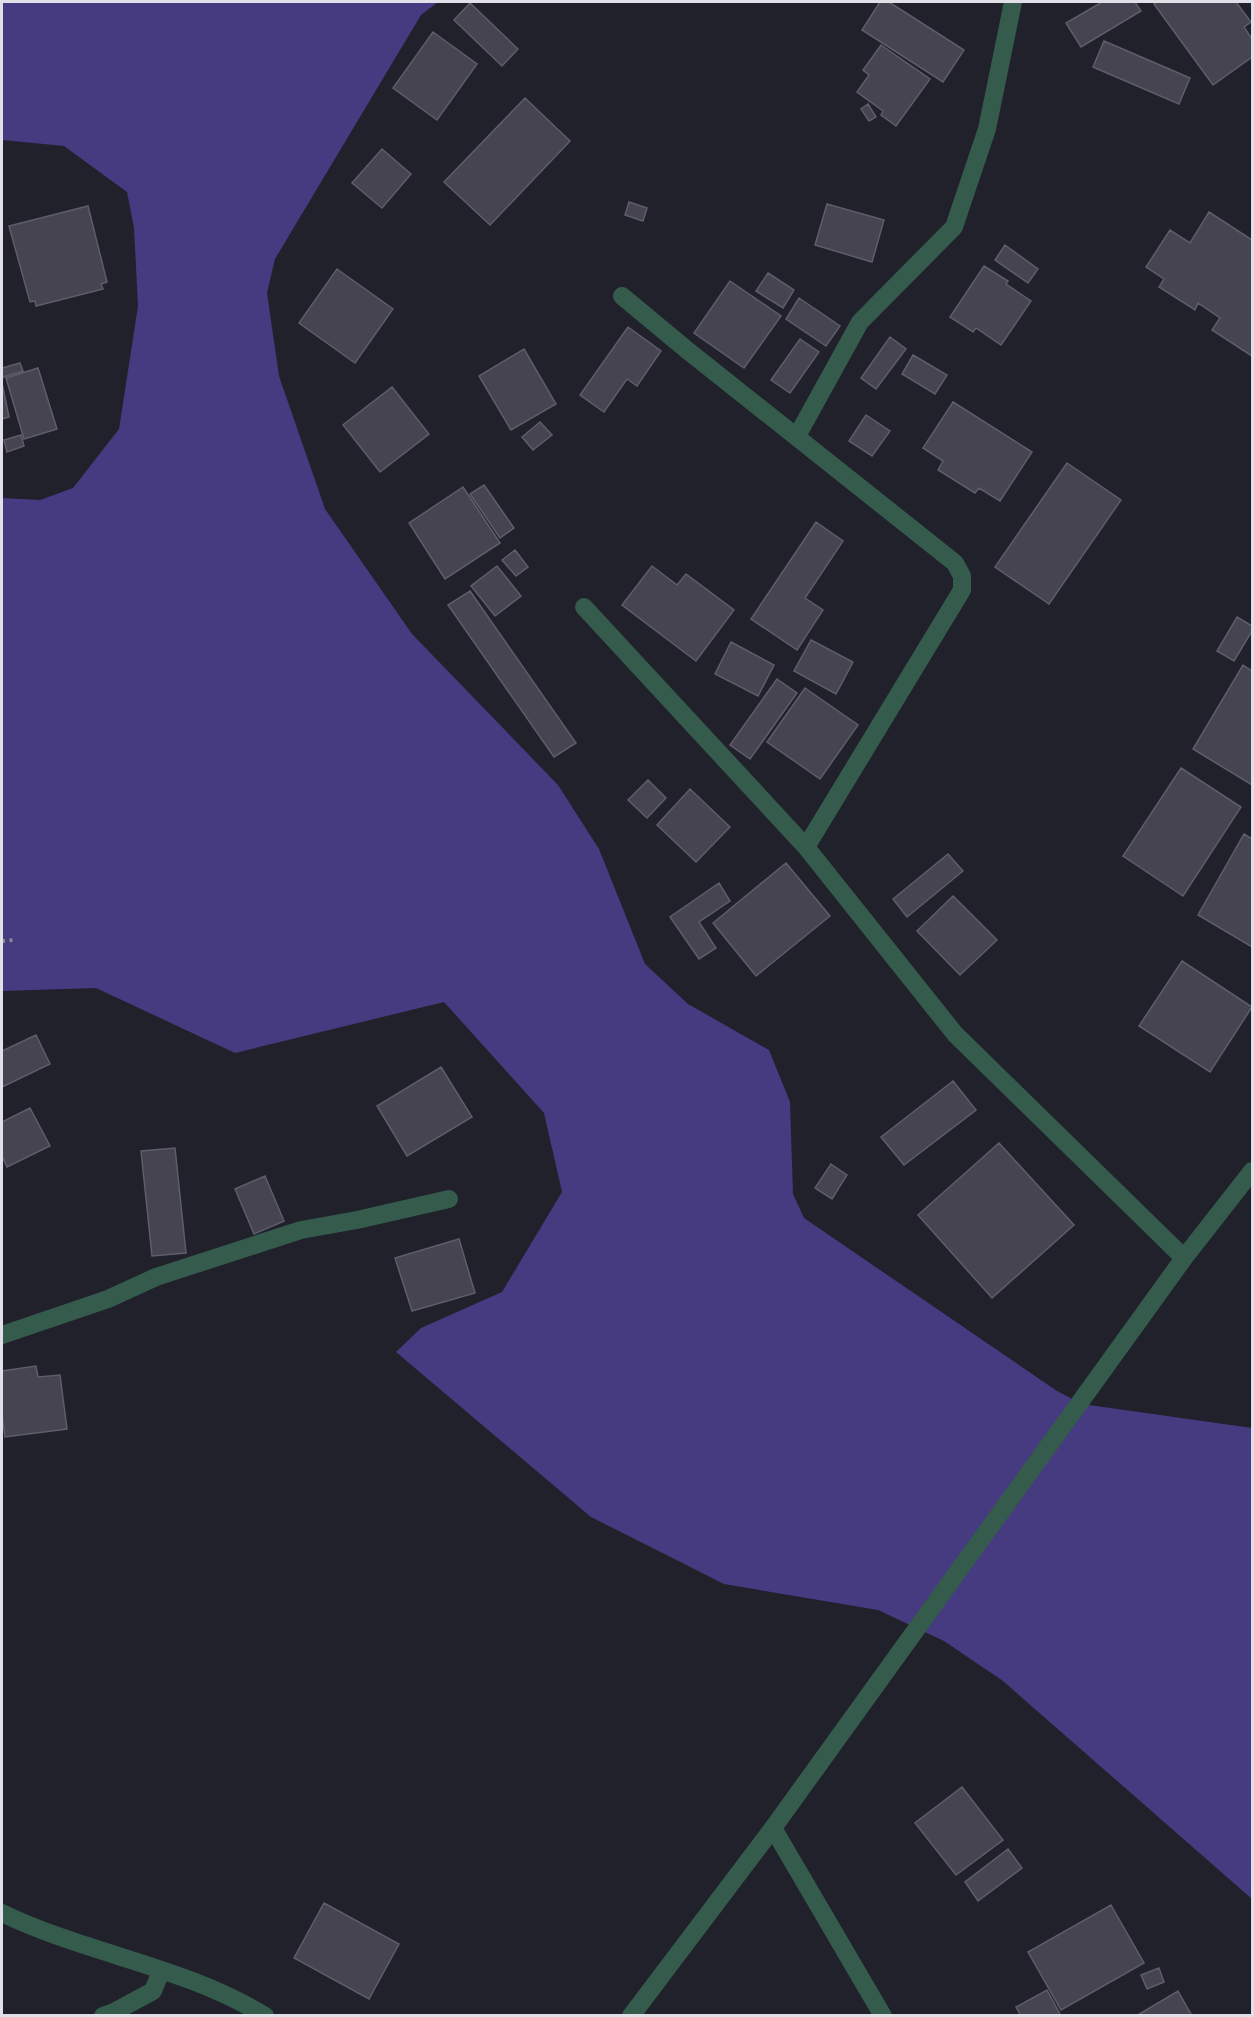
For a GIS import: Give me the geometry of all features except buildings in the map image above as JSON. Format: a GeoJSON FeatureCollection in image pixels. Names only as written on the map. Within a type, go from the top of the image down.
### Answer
{"type":"FeatureCollection","features":[{"type":"Feature","properties":{"kind":"street"},"geometry":{"type":"LineString","coordinates":[[797,436],[860,322],[954,227],[987,129],[1013,2]]}},
{"type":"Feature","properties":{"kind":"street"},"geometry":{"type":"LineString","coordinates":[[622,296],[955,563],[962,576],[962,590],[806,847]]}},
{"type":"Feature","properties":{"kind":"street"},"geometry":{"type":"LineString","coordinates":[[584,607],[806,847],[955,1035],[1184,1258]]}},
{"type":"Feature","properties":{"kind":"street"},"geometry":{"type":"LineString","coordinates":[[631,2016],[773,1828],[1184,1258],[1252,1171]]}},
{"type":"Feature","properties":{"kind":"street"},"geometry":{"type":"LineString","coordinates":[[2,1335],[108,1299],[156,1277],[301,1230],[357,1221],[449,1199]]}},
{"type":"Feature","properties":{"kind":"street"},"geometry":{"type":"LineString","coordinates":[[773,1828],[883,2016]]}},
{"type":"Feature","properties":{"kind":"street"},"geometry":{"type":"LineString","coordinates":[[2,1913],[88,1946],[210,1988],[265,2016]]}},
{"type":"Feature","properties":{"kind":"street"},"geometry":{"type":"LineString","coordinates":[[103,2016],[153,1991],[161,1971]]}},
{"type":"Feature","properties":{"kind":"path"},"geometry":{"type":"LineString","coordinates":[[2,941],[14,940]]}},
{"type":"Feature","properties":{"kind":"shaded area"},"geometry":{"type":"Polygon","coordinates":[[[2,2],[438,2],[421,15],[275,259],[267,293],[279,376],[325,509],[412,634],[558,785],[599,849],[645,964],[688,1004],[769,1050],[790,1102],[793,1194],[804,1218],[1057,1391],[1082,1404],[1252,1428],[1252,1899],[1003,1681],[944,1641],[878,1610],[724,1584],[591,1517],[396,1352],[421,1328],[502,1292],[562,1192],[544,1113],[444,1002],[235,1053],[96,988],[2,991],[2,498],[40,500],[73,488],[119,429],[138,306],[134,228],[127,192],[64,146],[2,140],[2,2]]]}}]}
